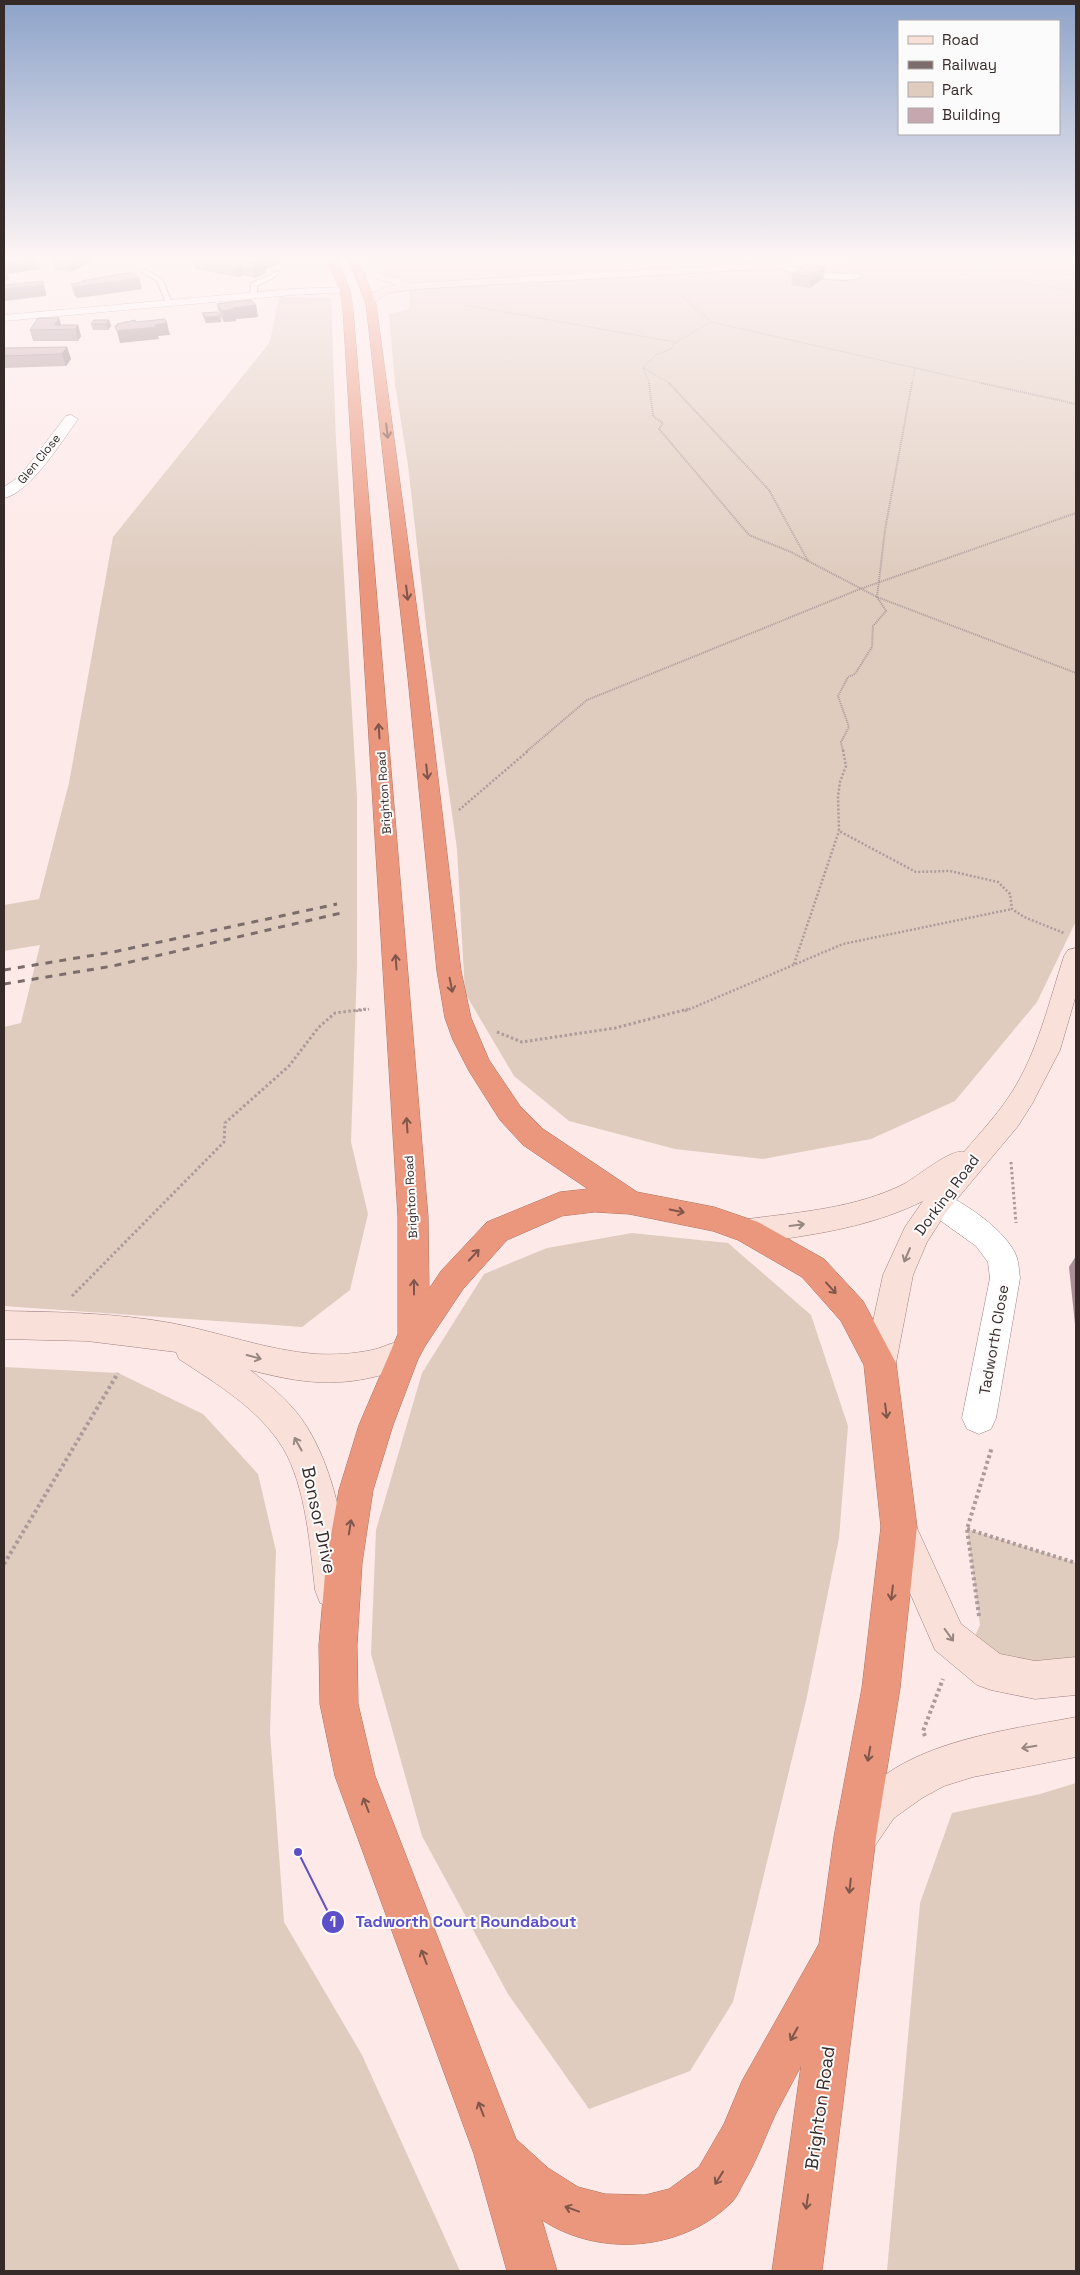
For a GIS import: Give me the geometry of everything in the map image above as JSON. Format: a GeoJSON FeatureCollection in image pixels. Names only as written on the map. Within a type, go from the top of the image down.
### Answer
{"type":"FeatureCollection","features":[{"type":"Feature","properties":{"kind":"highway","name":"Brighton Road"},"geometry":{"type":"LineString","coordinates":[[350,361],[400,1006],[413,1217],[409,1345]]}},
{"type":"Feature","properties":{"kind":"highway"},"geometry":{"type":"LineString","coordinates":[[377,361],[417,678],[449,972],[458,1018],[478,1064],[510,1113],[533,1137],[629,1202]]}},
{"type":"Feature","properties":{"kind":"highway"},"geometry":{"type":"LineString","coordinates":[[532,2271],[498,2154],[355,1776],[339,1704],[338,1645],[344,1563],[356,1490],[376,1425],[409,1345],[452,1280],[497,1231],[560,1204],[596,1200],[629,1202],[704,1217],[748,1231],[813,1268],[852,1311],[880,1363]]}},
{"type":"Feature","properties":{"kind":"highway","name":"Brighton Road"},"geometry":{"type":"LineString","coordinates":[[797,2271],[855,1837],[881,1688],[899,1527],[880,1363]]}},
{"type":"Feature","properties":{"kind":"highway"},"geometry":{"type":"LineString","coordinates":[[498,2154],[531,2185],[567,2208],[605,2219],[645,2220],[681,2211],[716,2184],[741,2141],[759,2098],[842,1945]]}},
{"type":"Feature","properties":{"kind":"main road","name":"Dorking Road"},"geometry":{"type":"LineString","coordinates":[[880,1363],[898,1276],[915,1236],[937,1204],[985,1144],[1008,1119],[1023,1097],[1047,1050],[1073,959]]}},
{"type":"Feature","properties":{"kind":"main road","name":"Dorking Road"},"geometry":{"type":"LineString","coordinates":[[748,1231],[813,1223],[844,1216],[908,1195],[934,1180],[985,1144]]}},
{"type":"Feature","properties":{"kind":"main road","name":"Bonsor Drive"},"geometry":{"type":"LineString","coordinates":[[4,1325],[109,1328],[172,1338],[282,1365],[316,1368],[377,1364],[409,1345]]}},
{"type":"Feature","properties":{"kind":"main road","name":"Bonsor Drive"},"geometry":{"type":"LineString","coordinates":[[172,1338],[219,1367],[264,1401],[284,1422],[300,1446],[311,1472],[318,1500],[331,1570],[338,1645]]}},
{"type":"Feature","properties":{"kind":"main road"},"geometry":{"type":"LineString","coordinates":[[899,1527],[948,1637],[967,1653],[991,1671],[1036,1680],[1076,1676]]}},
{"type":"Feature","properties":{"kind":"main road"},"geometry":{"type":"LineString","coordinates":[[855,1837],[880,1804],[908,1784],[936,1768],[972,1756],[1076,1737]]}},
{"type":"Feature","properties":{"kind":"street","name":"Glen Close"},"geometry":{"type":"LineString","coordinates":[[4,494],[26,479],[71,419]]}},
{"type":"Feature","properties":{"kind":"street","name":"Tadworth Close"},"geometry":{"type":"LineString","coordinates":[[937,1204],[986,1237],[1002,1258],[1005,1278],[986,1429]]}},
{"type":"Feature","properties":{"kind":"path"},"geometry":{"type":"LineString","coordinates":[[643,368],[650,361]]}},
{"type":"Feature","properties":{"kind":"path"},"geometry":{"type":"LineString","coordinates":[[886,361],[1076,404]]}},
{"type":"Feature","properties":{"kind":"path"},"geometry":{"type":"LineString","coordinates":[[643,368],[651,386],[653,416],[663,423],[659,429],[749,535],[877,597],[1076,674]]}},
{"type":"Feature","properties":{"kind":"path"},"geometry":{"type":"LineString","coordinates":[[643,368],[673,385],[769,490],[808,562]]}},
{"type":"Feature","properties":{"kind":"path"},"geometry":{"type":"LineString","coordinates":[[794,965],[838,831],[838,796],[840,782],[846,766],[841,742],[849,727],[838,696],[839,691],[848,677],[855,674],[874,643],[873,626],[886,611],[877,597],[885,530],[916,368]]}},
{"type":"Feature","properties":{"kind":"path"},"geometry":{"type":"LineString","coordinates":[[434,832],[587,700],[860,589],[1076,513]]}},
{"type":"Feature","properties":{"kind":"path"},"geometry":{"type":"LineString","coordinates":[[838,831],[916,872],[950,871],[998,882],[1010,894],[1012,909],[1023,918],[1052,925],[1073,959]]}},
{"type":"Feature","properties":{"kind":"path"},"geometry":{"type":"LineString","coordinates":[[458,1018],[522,1042],[615,1028],[684,1012],[843,944],[1012,909]]}},
{"type":"Feature","properties":{"kind":"path"},"geometry":{"type":"LineString","coordinates":[[44,1325],[224,1142],[225,1123],[289,1066],[318,1028],[335,1013],[400,1006]]}},
{"type":"Feature","properties":{"kind":"path"},"geometry":{"type":"LineString","coordinates":[[1008,1119],[1018,1232]]}},
{"type":"Feature","properties":{"kind":"path"},"geometry":{"type":"LineString","coordinates":[[4,1564],[118,1373]]}},
{"type":"Feature","properties":{"kind":"path"},"geometry":{"type":"LineString","coordinates":[[936,1768],[923,1731],[946,1673],[967,1653],[980,1626],[967,1529],[986,1429]]}},
{"type":"Feature","properties":{"kind":"path"},"geometry":{"type":"LineString","coordinates":[[967,1529],[1076,1563]]}},
{"type":"Feature","properties":{"kind":"green space"},"geometry":{"type":"Polygon","coordinates":[[[255,361],[333,361],[336,441],[357,797],[357,966],[351,1142],[368,1214],[350,1290],[302,1327],[4,1306],[4,1027],[21,1023],[40,945],[4,951],[4,905],[39,899],[69,783],[113,537],[255,361]]]}},
{"type":"Feature","properties":{"kind":"green space"},"geometry":{"type":"Polygon","coordinates":[[[393,361],[1076,361],[1076,921],[1037,1002],[955,1101],[871,1139],[763,1159],[675,1149],[569,1121],[514,1076],[465,993],[457,849],[429,651],[408,465],[393,361]]]}},
{"type":"Feature","properties":{"kind":"green space"},"geometry":{"type":"Polygon","coordinates":[[[632,1233],[728,1243],[811,1315],[848,1426],[839,1538],[806,1701],[733,2002],[690,2071],[589,2109],[508,1994],[422,1836],[371,1654],[376,1530],[422,1373],[484,1274],[547,1248],[632,1233]]]}},
{"type":"Feature","properties":{"kind":"green space"},"geometry":{"type":"Polygon","coordinates":[[[4,1367],[118,1373],[203,1414],[258,1474],[276,1551],[270,1732],[284,1922],[362,2055],[460,2271],[4,2271],[4,1367]]]}},
{"type":"Feature","properties":{"kind":"green space"},"geometry":{"type":"Polygon","coordinates":[[[967,1529],[1076,1563],[1076,1676],[1054,1679],[967,1653],[980,1625],[967,1529]]]}},
{"type":"Feature","properties":{"kind":"green space"},"geometry":{"type":"Polygon","coordinates":[[[1076,1783],[1076,2271],[887,2271],[920,1903],[952,1813],[1040,1794],[1076,1783]]]}},
{"type":"Feature","properties":{"kind":"railway"},"geometry":{"type":"LineString","coordinates":[[4,970],[113,952],[337,904]]}},
{"type":"Feature","properties":{"kind":"railway"},"geometry":{"type":"LineString","coordinates":[[4,984],[113,966],[341,913]]}},
{"type":"Feature","properties":{"kind":"place","name":"Tadworth Court Roundabout"},"geometry":{"type":"Point","coordinates":[298,1852]}}]}
